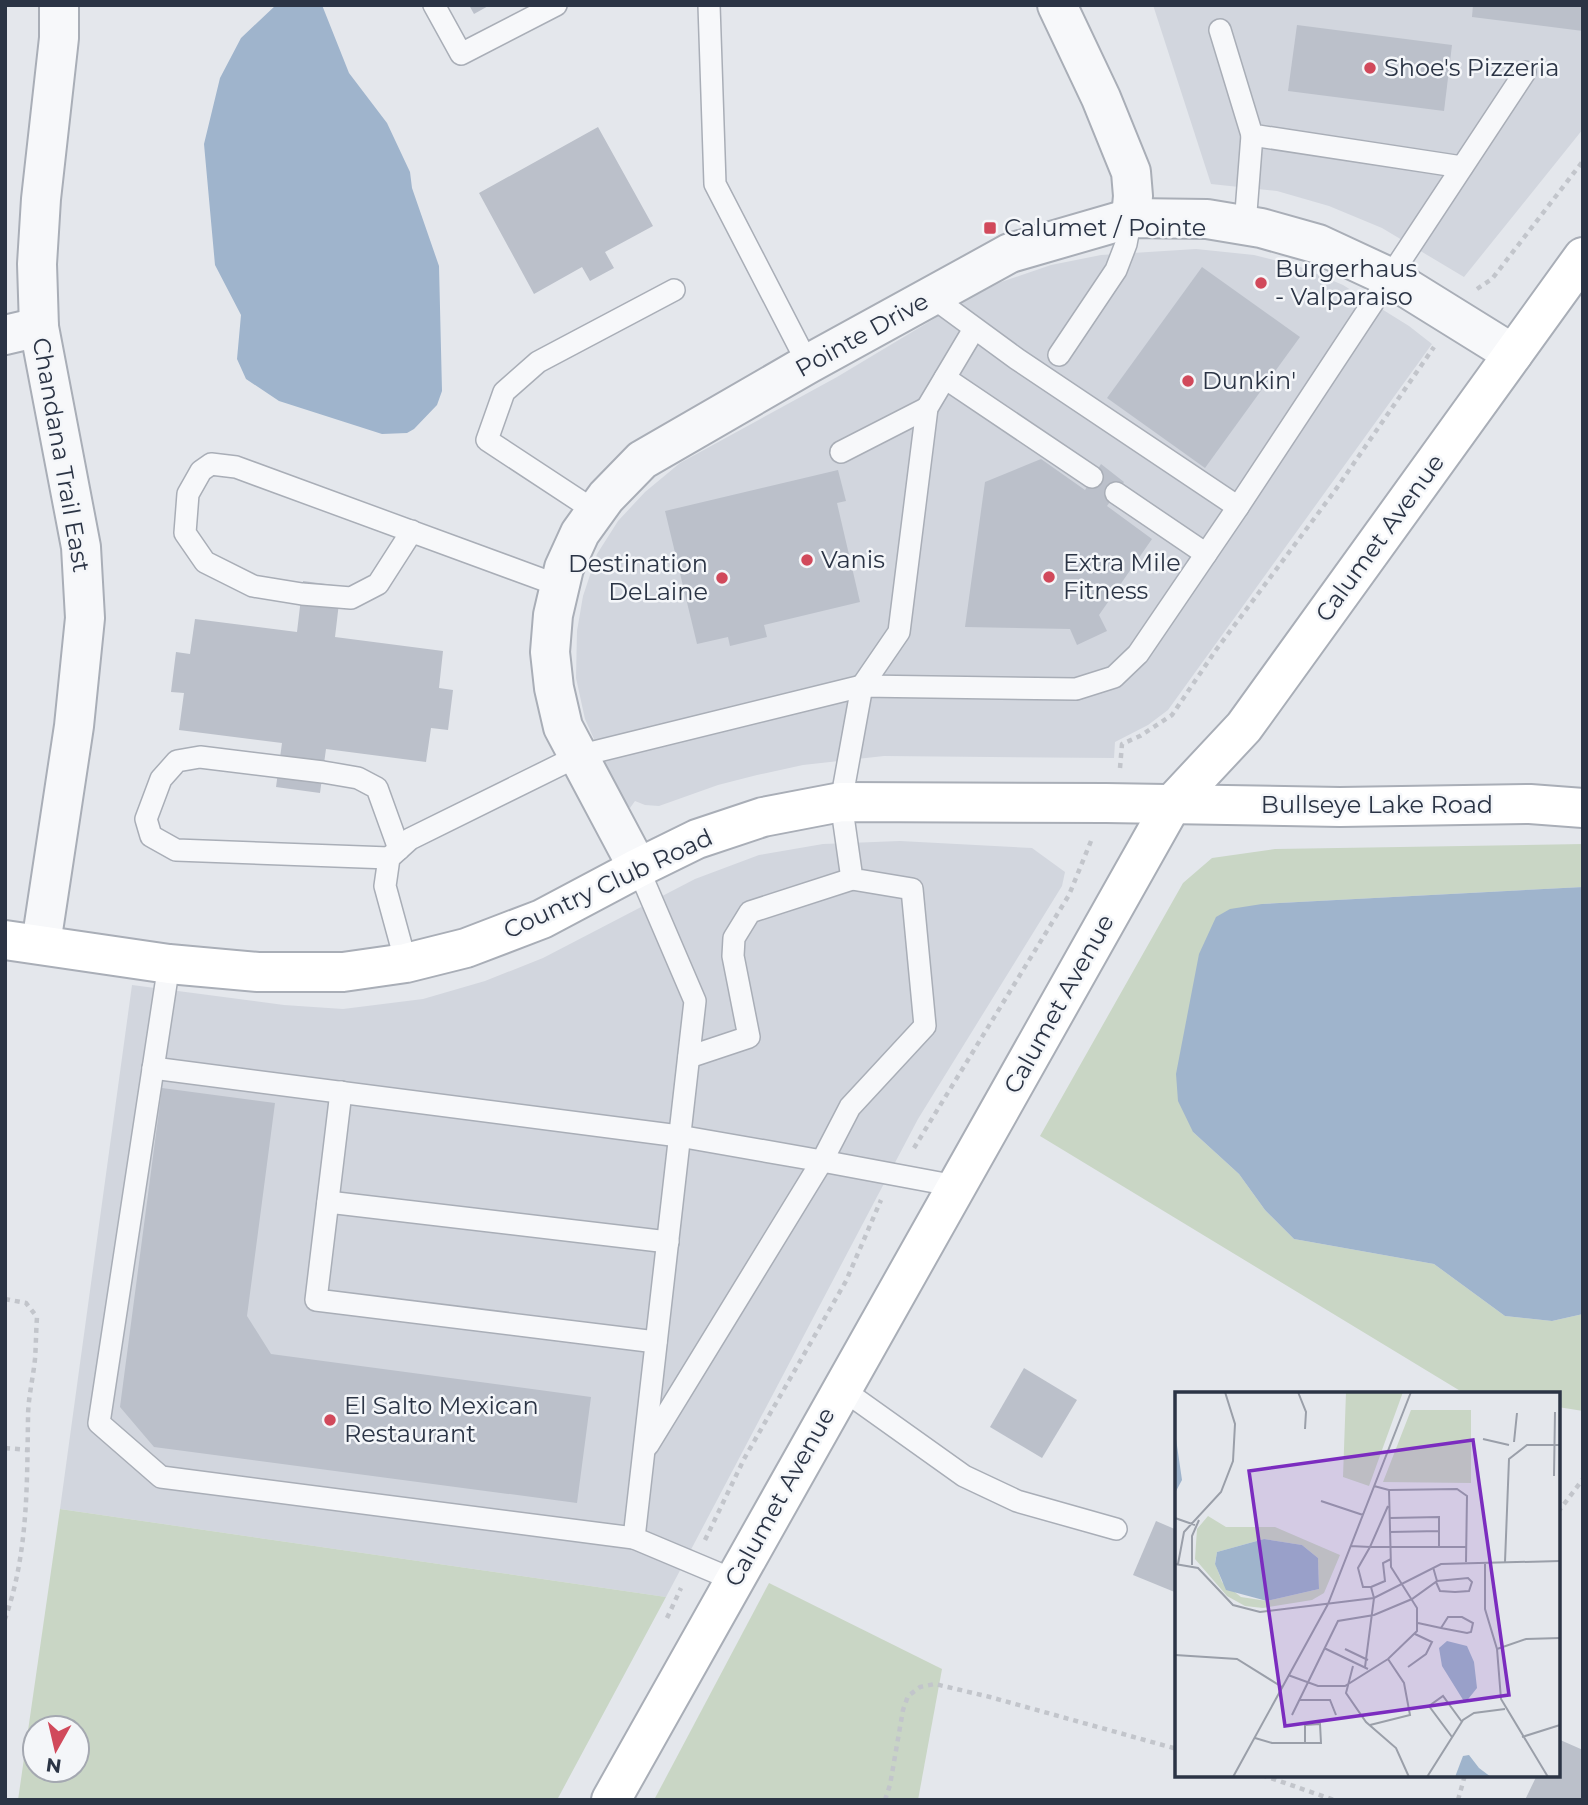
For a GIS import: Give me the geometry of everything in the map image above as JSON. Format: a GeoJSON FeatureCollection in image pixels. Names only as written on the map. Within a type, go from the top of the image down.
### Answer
{"type":"FeatureCollection","features":[{"type":"Feature","properties":{"kind":"main road","name":"Calumet Avenue"},"geometry":{"type":"LineString","coordinates":[[611,1800],[1172,804],[1244,727],[1513,354],[1578,272]]}},
{"type":"Feature","properties":{"kind":"main road","name":"Country Club Road"},"geometry":{"type":"LineString","coordinates":[[23,942],[169,964],[258,972],[343,972],[406,963],[466,948],[542,919],[697,839],[763,817],[841,802],[1172,804]]}},
{"type":"Feature","properties":{"kind":"main road","name":"Bullseye Lake Road"},"geometry":{"type":"LineString","coordinates":[[1172,804],[1340,807],[1530,804],[1583,808]]}},
{"type":"Feature","properties":{"kind":"street","name":"Chandana Trail East"},"geometry":{"type":"LineString","coordinates":[[23,942],[74,726],[85,618],[81,547],[22,331],[37,264],[41,199],[59,38],[59,5]]}},
{"type":"Feature","properties":{"kind":"street"},"geometry":{"type":"LineString","coordinates":[[1057,5],[1132,172],[1131,218]]}},
{"type":"Feature","properties":{"kind":"street","name":"Pointe Drive"},"geometry":{"type":"LineString","coordinates":[[638,868],[563,727],[554,688],[550,652],[553,615],[564,568],[580,533],[606,497],[642,460],[808,364],[1010,253],[1131,218],[1207,219],[1245,225],[1318,244],[1389,277],[1513,354]]}},
{"type":"Feature","properties":{"kind":"lane"},"geometry":{"type":"LineString","coordinates":[[434,5],[461,54],[556,5]]}},
{"type":"Feature","properties":{"kind":"lane"},"geometry":{"type":"LineString","coordinates":[[709,5],[715,184],[808,364]]}},
{"type":"Feature","properties":{"kind":"lane"},"geometry":{"type":"LineString","coordinates":[[1220,30],[1252,135],[1245,225]]}},
{"type":"Feature","properties":{"kind":"lane"},"geometry":{"type":"LineString","coordinates":[[406,963],[385,886],[394,854],[377,788],[358,778],[200,757],[177,761],[161,779],[146,819],[151,836],[176,850],[394,854],[410,839],[578,755],[862,686],[1076,689],[1114,677],[1138,654],[1238,507],[1525,72]]}},
{"type":"Feature","properties":{"kind":"lane"},"geometry":{"type":"LineString","coordinates":[[1252,135],[1462,167]]}},
{"type":"Feature","properties":{"kind":"lane"},"geometry":{"type":"LineString","coordinates":[[1059,355],[1116,270],[1126,244],[1131,218]]}},
{"type":"Feature","properties":{"kind":"lane"},"geometry":{"type":"LineString","coordinates":[[595,511],[487,440],[504,392],[538,362],[674,290]]}},
{"type":"Feature","properties":{"kind":"lane"},"geometry":{"type":"LineString","coordinates":[[931,296],[974,329],[1238,507]]}},
{"type":"Feature","properties":{"kind":"lane"},"geometry":{"type":"LineString","coordinates":[[852,879],[841,802],[862,686],[898,632],[927,408],[974,329]]}},
{"type":"Feature","properties":{"kind":"lane"},"geometry":{"type":"LineString","coordinates":[[945,378],[1092,477]]}},
{"type":"Feature","properties":{"kind":"lane"},"geometry":{"type":"LineString","coordinates":[[841,452],[927,408]]}},
{"type":"Feature","properties":{"kind":"lane"},"geometry":{"type":"LineString","coordinates":[[412,531],[378,584],[351,598],[253,586],[205,562],[185,533],[188,494],[201,471],[211,464],[236,467],[412,531],[560,586]]}},
{"type":"Feature","properties":{"kind":"lane"},"geometry":{"type":"LineString","coordinates":[[1116,494],[1206,554]]}},
{"type":"Feature","properties":{"kind":"lane"},"geometry":{"type":"LineString","coordinates":[[634,1538],[695,1001],[638,868]]}},
{"type":"Feature","properties":{"kind":"lane"},"geometry":{"type":"LineString","coordinates":[[644,1453],[821,1161],[850,1107],[925,1026],[912,889],[852,879],[750,912],[734,938],[733,956],[749,1037],[689,1057]]}},
{"type":"Feature","properties":{"kind":"lane"},"geometry":{"type":"LineString","coordinates":[[169,964],[99,1423],[161,1477],[634,1538],[734,1580]]}},
{"type":"Feature","properties":{"kind":"lane"},"geometry":{"type":"LineString","coordinates":[[153,1068],[680,1136],[956,1186]]}},
{"type":"Feature","properties":{"kind":"lane"},"geometry":{"type":"LineString","coordinates":[[341,1093],[316,1300],[656,1342]]}},
{"type":"Feature","properties":{"kind":"lane"},"geometry":{"type":"LineString","coordinates":[[328,1202],[668,1242]]}},
{"type":"Feature","properties":{"kind":"lane"},"geometry":{"type":"LineString","coordinates":[[842,1388],[964,1476],[1017,1501],[1116,1529]]}},
{"type":"Feature","properties":{"kind":"path"},"geometry":{"type":"LineString","coordinates":[[5,1299],[26,1303],[37,1317],[28,1415],[28,1483],[23,1548],[13,1598],[5,1619]]}},
{"type":"Feature","properties":{"kind":"path"},"geometry":{"type":"LineString","coordinates":[[5,1448],[28,1450]]}},
{"type":"Feature","properties":{"kind":"path"},"geometry":{"type":"LineString","coordinates":[[1560,1509],[1583,1479]]}},
{"type":"Feature","properties":{"kind":"path"},"geometry":{"type":"LineString","coordinates":[[885,1800],[908,1696],[920,1687],[935,1684],[1175,1748]]}},
{"type":"Feature","properties":{"kind":"path"},"geometry":{"type":"LineString","coordinates":[[1268,1777],[1334,1800]]}},
{"type":"Feature","properties":{"kind":"path"},"geometry":{"type":"LineString","coordinates":[[1458,1800],[1464,1777]]}},
{"type":"Feature","properties":{"kind":"shaded area"},"geometry":{"type":"Polygon","coordinates":[[[1153,5],[1583,5],[1583,129],[1464,277],[1382,228],[1329,206],[1277,191],[1211,184],[1153,5]]]}},
{"type":"Feature","properties":{"kind":"shaded area"},"geometry":{"type":"Polygon","coordinates":[[[1196,249],[1254,255],[1298,266],[1343,285],[1409,326],[1432,344],[1168,710],[1148,725],[1115,742],[1114,758],[884,756],[803,765],[718,785],[659,806],[635,801],[630,808],[619,795],[585,719],[576,678],[577,631],[583,596],[597,554],[618,521],[645,492],[680,463],[837,377],[962,302],[1001,282],[1051,265],[1101,255],[1196,249]]]}},
{"type":"Feature","properties":{"kind":"shaded area"},"geometry":{"type":"Polygon","coordinates":[[[900,841],[1032,848],[1065,872],[1062,886],[918,1119],[666,1597],[60,1509],[132,985],[284,1005],[343,1009],[423,999],[485,981],[543,958],[695,879],[759,855],[823,844],[900,841]]]}},
{"type":"Feature","properties":{"kind":"green space"},"geometry":{"type":"Polygon","coordinates":[[[1583,844],[1583,887],[1262,904],[1193,1132],[1239,1174],[1265,1210],[1294,1239],[1434,1264],[1505,1316],[1552,1321],[1583,1314],[1583,1411],[1560,1407],[1560,1392],[1462,1392],[1040,1136],[1183,883],[1212,858],[1275,849],[1583,844]]]}},
{"type":"Feature","properties":{"kind":"green space"},"geometry":{"type":"Polygon","coordinates":[[[60,1509],[666,1597],[557,1800],[18,1800],[21,1779],[21,1784],[91,1784],[91,1714],[30,1714],[60,1509]]]}},
{"type":"Feature","properties":{"kind":"green space"},"geometry":{"type":"Polygon","coordinates":[[[769,1583],[942,1669],[918,1800],[654,1800],[769,1583]]]}},
{"type":"Feature","properties":{"kind":"water"},"geometry":{"type":"Polygon","coordinates":[[[276,5],[322,5],[349,73],[387,123],[410,172],[412,188],[439,266],[442,391],[437,405],[407,433],[382,434],[279,401],[246,379],[237,359],[241,315],[215,265],[204,144],[220,78],[241,38],[276,5]]]}},
{"type":"Feature","properties":{"kind":"water"},"geometry":{"type":"Polygon","coordinates":[[[1583,887],[1583,1314],[1552,1321],[1505,1316],[1434,1264],[1294,1239],[1265,1210],[1239,1174],[1193,1132],[1178,1101],[1176,1074],[1199,954],[1216,917],[1230,909],[1262,904],[1583,887]]]}},
{"type":"Feature","properties":{"kind":"building"},"geometry":{"type":"Polygon","coordinates":[[[469,5],[490,5],[474,14],[469,5]]]}},
{"type":"Feature","properties":{"kind":"building"},"geometry":{"type":"Polygon","coordinates":[[[1473,5],[1583,5],[1583,31],[1472,17],[1473,5]]]}},
{"type":"Feature","properties":{"kind":"building","name":"Shoe's Pizzeria"},"geometry":{"type":"Polygon","coordinates":[[[1297,25],[1452,45],[1444,111],[1288,91],[1297,25]]]}},
{"type":"Feature","properties":{"kind":"building"},"geometry":{"type":"Polygon","coordinates":[[[598,127],[653,226],[605,252],[614,268],[590,281],[582,267],[534,294],[479,193],[598,127]]]}},
{"type":"Feature","properties":{"kind":"building"},"geometry":{"type":"Polygon","coordinates":[[[1202,267],[1300,337],[1205,468],[1107,398],[1202,267]]]}},
{"type":"Feature","properties":{"kind":"building","name":"Extra Mile Fitness"},"geometry":{"type":"Polygon","coordinates":[[[1041,459],[1085,490],[1101,464],[1124,482],[1107,506],[1152,539],[1099,615],[1107,631],[1077,645],[1070,629],[965,627],[985,482],[1041,459]]]}},
{"type":"Feature","properties":{"kind":"building"},"geometry":{"type":"Polygon","coordinates":[[[838,470],[846,501],[837,503],[860,602],[764,625],[767,637],[730,646],[728,637],[697,644],[665,511],[838,470]]]}},
{"type":"Feature","properties":{"kind":"building"},"geometry":{"type":"Polygon","coordinates":[[[303,581],[341,586],[335,637],[443,651],[439,688],[453,690],[448,730],[431,728],[426,762],[326,749],[320,793],[276,787],[282,743],[179,730],[184,693],[171,692],[176,652],[190,654],[195,619],[297,632],[303,581]]]}},
{"type":"Feature","properties":{"kind":"building"},"geometry":{"type":"Polygon","coordinates":[[[162,1088],[275,1103],[247,1316],[271,1354],[591,1397],[577,1503],[154,1447],[120,1407],[162,1088]]]}},
{"type":"Feature","properties":{"kind":"building"},"geometry":{"type":"Polygon","coordinates":[[[1024,1368],[1077,1400],[1042,1458],[990,1427],[1024,1368]]]}},
{"type":"Feature","properties":{"kind":"building"},"geometry":{"type":"Polygon","coordinates":[[[1156,1521],[1175,1529],[1175,1592],[1133,1575],[1156,1521]]]}},
{"type":"Feature","properties":{"kind":"building"},"geometry":{"type":"Polygon","coordinates":[[[1560,1740],[1583,1750],[1583,1800],[1525,1800],[1536,1777],[1560,1777],[1560,1740]]]}},
{"type":"Feature","properties":{"kind":"place","name":"Shoe's Pizzeria"},"geometry":{"type":"Point","coordinates":[1370,68]}},
{"type":"Feature","properties":{"kind":"place","name":"Calumet / Pointe"},"geometry":{"type":"Point","coordinates":[990,228]}},
{"type":"Feature","properties":{"kind":"place","name":"Burgerhaus - Valparaiso"},"geometry":{"type":"Point","coordinates":[1261,283]}},
{"type":"Feature","properties":{"kind":"place","name":"Dunkin'"},"geometry":{"type":"Point","coordinates":[1188,381]}},
{"type":"Feature","properties":{"kind":"place","name":"Vanis"},"geometry":{"type":"Point","coordinates":[807,560]}},
{"type":"Feature","properties":{"kind":"place","name":"Extra Mile Fitness"},"geometry":{"type":"Point","coordinates":[1049,577]}},
{"type":"Feature","properties":{"kind":"place","name":"Destination DeLaine"},"geometry":{"type":"Point","coordinates":[722,578]}},
{"type":"Feature","properties":{"kind":"place","name":"El Salto Mexican Restaurant"},"geometry":{"type":"Point","coordinates":[330,1420]}}]}
